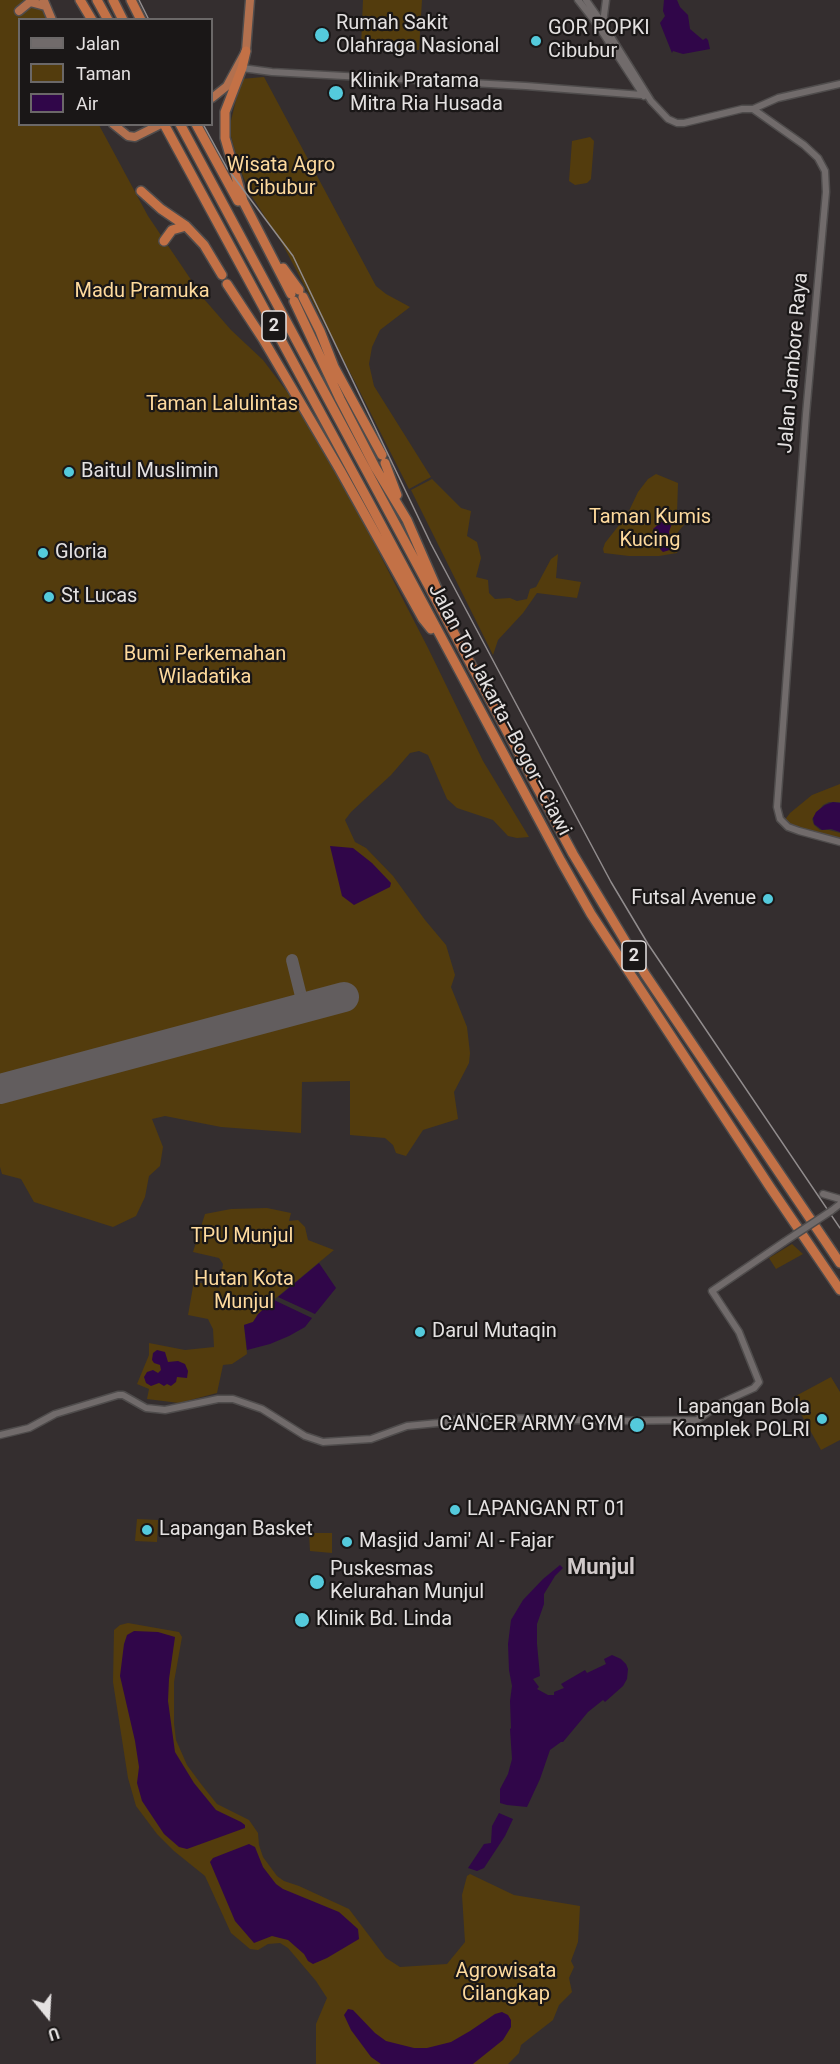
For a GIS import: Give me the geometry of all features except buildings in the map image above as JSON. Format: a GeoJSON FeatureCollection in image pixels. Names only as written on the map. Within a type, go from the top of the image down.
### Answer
{"type":"FeatureCollection","features":[{"type":"Feature","properties":{"kind":"highway"},"geometry":{"type":"LineString","coordinates":[[80,0],[91,18]]}},
{"type":"Feature","properties":{"kind":"highway"},"geometry":{"type":"LineString","coordinates":[[98,0],[107,18]]}},
{"type":"Feature","properties":{"kind":"highway"},"geometry":{"type":"LineString","coordinates":[[113,0],[122,18]]}},
{"type":"Feature","properties":{"kind":"highway"},"geometry":{"type":"LineString","coordinates":[[131,0],[140,18]]}},
{"type":"Feature","properties":{"kind":"highway"},"geometry":{"type":"LineString","coordinates":[[250,0],[246,51],[225,112],[225,138],[243,201],[265,243]]}},
{"type":"Feature","properties":{"kind":"highway"},"geometry":{"type":"LineString","coordinates":[[19,11],[30,2],[44,3],[51,18]]}},
{"type":"Feature","properties":{"kind":"highway"},"geometry":{"type":"LineString","coordinates":[[213,97],[227,86],[246,51]]}},
{"type":"Feature","properties":{"kind":"highway"},"geometry":{"type":"LineString","coordinates":[[116,126],[128,136],[143,134],[164,126]]}},
{"type":"Feature","properties":{"kind":"highway","name":"Jalan Tol Jakarta–Bogor–Ciawi"},"geometry":{"type":"LineString","coordinates":[[164,126],[591,914],[840,1290]]}},
{"type":"Feature","properties":{"kind":"highway","name":"Jalan Tol Jakarta–Bogor–Ciawi"},"geometry":{"type":"LineString","coordinates":[[181,126],[573,854],[645,974],[840,1263]]}},
{"type":"Feature","properties":{"kind":"highway"},"geometry":{"type":"LineString","coordinates":[[197,126],[230,187],[320,331],[334,367],[383,459],[454,633]]}},
{"type":"Feature","properties":{"kind":"highway"},"geometry":{"type":"LineString","coordinates":[[141,191],[161,209],[186,226],[204,245],[346,479],[423,619],[442,642]]}},
{"type":"Feature","properties":{"kind":"highway"},"geometry":{"type":"LineString","coordinates":[[164,241],[172,230],[186,226]]}},
{"type":"Feature","properties":{"kind":"highway"},"geometry":{"type":"LineString","coordinates":[[297,295],[340,399],[375,467],[407,520]]}},
{"type":"Feature","properties":{"kind":"street"},"geometry":{"type":"LineString","coordinates":[[578,0],[642,95],[651,101]]}},
{"type":"Feature","properties":{"kind":"street"},"geometry":{"type":"LineString","coordinates":[[586,0],[651,101],[668,119],[680,123],[742,109],[753,109],[778,98],[840,84]]}},
{"type":"Feature","properties":{"kind":"street"},"geometry":{"type":"LineString","coordinates":[[584,8],[594,10],[605,2]]}},
{"type":"Feature","properties":{"kind":"street"},"geometry":{"type":"LineString","coordinates":[[603,24],[605,2]]}},
{"type":"Feature","properties":{"kind":"street"},"geometry":{"type":"LineString","coordinates":[[242,68],[272,72],[642,95]]}},
{"type":"Feature","properties":{"kind":"street","name":"Jalan Jambore Raya"},"geometry":{"type":"LineString","coordinates":[[753,109],[804,145],[818,158],[825,177],[826,192],[807,405],[777,803],[783,824],[792,829],[840,842]]}},
{"type":"Feature","properties":{"kind":"street"},"geometry":{"type":"LineString","coordinates":[[824,1194],[840,1199]]}},
{"type":"Feature","properties":{"kind":"street"},"geometry":{"type":"LineString","coordinates":[[0,1435],[28,1428],[55,1414],[111,1396],[123,1395],[146,1408],[165,1410],[218,1399],[233,1399],[262,1408],[314,1440],[337,1442],[371,1439],[407,1426],[470,1418],[691,1421],[703,1418],[723,1402],[757,1386],[759,1382],[742,1336],[712,1291],[840,1204]]}},
{"type":"Feature","properties":{"kind":"green space","name":"Bumi Perkemahan Wiladatika"},"geometry":{"type":"Polygon","coordinates":[[[0,0],[40,0],[49,18],[18,18],[18,126],[100,126],[148,216],[204,299],[231,330],[263,360],[303,413],[361,518],[483,761],[529,837],[508,836],[493,820],[457,808],[447,799],[428,755],[419,751],[410,753],[345,820],[355,842],[366,848],[393,876],[446,945],[455,975],[451,987],[467,1027],[469,1063],[454,1092],[458,1119],[423,1130],[406,1156],[396,1153],[393,1145],[385,1138],[350,1135],[350,1081],[302,1082],[301,1133],[221,1127],[165,1116],[152,1119],[163,1147],[160,1166],[149,1176],[145,1197],[136,1216],[113,1227],[34,1202],[21,1179],[2,1174],[0,1167],[0,0]]]}},
{"type":"Feature","properties":{"kind":"green space"},"geometry":{"type":"Polygon","coordinates":[[[363,0],[422,0],[419,50],[361,47],[363,0]]]}},
{"type":"Feature","properties":{"kind":"green space","name":"Wisata Agro Cibubur"},"geometry":{"type":"Polygon","coordinates":[[[264,77],[376,286],[410,307],[380,330],[372,347],[369,364],[374,386],[431,477],[409,489],[283,245],[251,195],[240,169],[229,129],[241,79],[264,77]]]}},
{"type":"Feature","properties":{"kind":"green space"},"geometry":{"type":"Polygon","coordinates":[[[590,137],[594,141],[591,179],[587,183],[575,185],[569,181],[572,141],[590,137]]]}},
{"type":"Feature","properties":{"kind":"green space","name":"Taman Kumis Kucing"},"geometry":{"type":"Polygon","coordinates":[[[656,474],[678,483],[677,513],[688,513],[688,520],[678,532],[680,544],[677,553],[659,556],[629,556],[604,553],[605,543],[627,515],[638,492],[648,479],[656,474]]]}},
{"type":"Feature","properties":{"kind":"green space"},"geometry":{"type":"Polygon","coordinates":[[[432,479],[461,508],[471,511],[467,536],[477,542],[481,558],[476,577],[488,580],[489,593],[495,599],[510,598],[517,601],[527,599],[530,589],[536,587],[551,559],[558,554],[556,578],[581,582],[577,598],[537,593],[523,613],[498,640],[493,655],[411,490],[432,479]]]}},
{"type":"Feature","properties":{"kind":"green space"},"geometry":{"type":"Polygon","coordinates":[[[840,784],[840,802],[829,802],[823,805],[812,819],[814,825],[820,830],[840,833],[840,841],[793,827],[784,821],[812,795],[840,784]]]}},
{"type":"Feature","properties":{"kind":"green space"},"geometry":{"type":"Polygon","coordinates":[[[267,1208],[291,1213],[289,1221],[298,1220],[305,1227],[308,1240],[334,1250],[265,1307],[253,1322],[244,1325],[247,1354],[232,1364],[223,1365],[217,1393],[179,1403],[147,1399],[149,1389],[137,1384],[149,1355],[149,1343],[185,1350],[214,1347],[213,1329],[208,1319],[188,1315],[194,1281],[219,1288],[223,1264],[219,1258],[193,1252],[205,1214],[231,1209],[267,1208]]]}},
{"type":"Feature","properties":{"kind":"green space"},"geometry":{"type":"Polygon","coordinates":[[[792,1244],[803,1254],[776,1269],[769,1258],[792,1244]]]}},
{"type":"Feature","properties":{"kind":"green space","name":"Lapangan Bola Komplek POLRI"},"geometry":{"type":"Polygon","coordinates":[[[831,1377],[840,1392],[840,1440],[821,1450],[792,1398],[831,1377]]]}},
{"type":"Feature","properties":{"kind":"green space","name":"Lapangan Basket"},"geometry":{"type":"Polygon","coordinates":[[[137,1519],[158,1520],[157,1542],[135,1541],[137,1519]]]}},
{"type":"Feature","properties":{"kind":"green space"},"geometry":{"type":"Polygon","coordinates":[[[309,1533],[332,1533],[332,1553],[310,1551],[309,1533]]]}},
{"type":"Feature","properties":{"kind":"green space","name":"Agrowisata Cilangkap"},"geometry":{"type":"Polygon","coordinates":[[[128,1623],[179,1632],[182,1637],[174,1682],[176,1740],[187,1765],[201,1784],[217,1804],[249,1820],[258,1833],[263,1857],[277,1876],[349,1909],[386,1958],[400,1967],[447,1964],[465,1942],[462,1895],[467,1876],[470,1874],[514,1895],[580,1906],[578,1942],[571,1961],[574,1967],[569,1978],[572,1992],[559,2005],[553,2020],[521,2045],[519,2053],[508,2064],[316,2064],[316,2024],[327,1998],[316,1981],[288,1948],[280,1943],[268,1944],[258,1950],[250,1949],[231,1933],[205,1876],[157,1834],[136,1806],[128,1778],[113,1682],[114,1630],[128,1623]]]}},
{"type":"Feature","properties":{"kind":"water"},"geometry":{"type":"Polygon","coordinates":[[[664,0],[677,0],[688,15],[690,29],[703,40],[706,38],[708,40],[710,49],[683,54],[673,51],[672,53],[660,23],[665,16],[664,0]]]}},
{"type":"Feature","properties":{"kind":"water"},"geometry":{"type":"Polygon","coordinates":[[[667,517],[673,520],[669,532],[673,549],[663,552],[660,549],[662,542],[653,529],[667,517]]]}},
{"type":"Feature","properties":{"kind":"water"},"geometry":{"type":"Polygon","coordinates":[[[833,802],[840,803],[840,832],[831,829],[822,830],[814,824],[813,818],[816,812],[833,802]]]}},
{"type":"Feature","properties":{"kind":"water"},"geometry":{"type":"Polygon","coordinates":[[[330,846],[353,848],[372,863],[391,883],[390,887],[354,905],[342,896],[330,846]]]}},
{"type":"Feature","properties":{"kind":"water"},"geometry":{"type":"Polygon","coordinates":[[[319,1263],[336,1288],[315,1314],[278,1297],[319,1263]]]}},
{"type":"Feature","properties":{"kind":"water"},"geometry":{"type":"Polygon","coordinates":[[[274,1300],[312,1318],[305,1327],[289,1336],[247,1350],[244,1325],[253,1322],[258,1314],[274,1300]]]}},
{"type":"Feature","properties":{"kind":"water"},"geometry":{"type":"Polygon","coordinates":[[[157,1350],[165,1352],[168,1362],[178,1361],[185,1364],[188,1371],[187,1378],[177,1377],[176,1382],[171,1386],[159,1383],[151,1386],[146,1383],[144,1377],[147,1372],[153,1370],[158,1373],[161,1370],[160,1365],[152,1360],[153,1353],[157,1350]]]}},
{"type":"Feature","properties":{"kind":"water"},"geometry":{"type":"Polygon","coordinates":[[[560,1565],[563,1568],[544,1594],[544,1604],[537,1624],[540,1676],[533,1679],[539,1687],[537,1689],[548,1695],[554,1695],[554,1692],[564,1688],[561,1684],[585,1670],[587,1673],[606,1664],[604,1659],[612,1655],[626,1664],[627,1679],[623,1686],[605,1702],[603,1700],[588,1712],[563,1742],[550,1750],[527,1807],[507,1805],[500,1803],[500,1789],[508,1774],[512,1759],[510,1701],[512,1686],[508,1644],[511,1620],[523,1600],[560,1565]]]}},
{"type":"Feature","properties":{"kind":"water"},"geometry":{"type":"Polygon","coordinates":[[[134,1631],[158,1632],[175,1637],[168,1701],[175,1752],[194,1783],[216,1810],[241,1822],[245,1828],[187,1849],[179,1847],[164,1834],[142,1801],[137,1783],[139,1767],[135,1741],[120,1676],[124,1644],[127,1635],[134,1631]]]}},
{"type":"Feature","properties":{"kind":"water"},"geometry":{"type":"Polygon","coordinates":[[[499,1813],[513,1819],[505,1836],[484,1868],[477,1871],[468,1868],[484,1844],[491,1843],[492,1826],[499,1813]]]}},
{"type":"Feature","properties":{"kind":"water"},"geometry":{"type":"Polygon","coordinates":[[[249,1844],[255,1847],[263,1867],[276,1884],[339,1912],[358,1929],[359,1939],[313,1964],[288,1940],[272,1936],[254,1943],[235,1921],[210,1862],[213,1858],[249,1844]]]}},
{"type":"Feature","properties":{"kind":"water"},"geometry":{"type":"Polygon","coordinates":[[[348,2009],[353,2010],[386,2041],[414,2048],[427,2048],[451,2042],[495,2014],[502,2012],[511,2020],[511,2027],[503,2040],[473,2064],[381,2064],[371,2057],[351,2030],[344,2015],[348,2009]]]}},
{"type":"Feature","properties":{"kind":"taxiway"},"geometry":{"type":"LineString","coordinates":[[292,960],[304,1008]]}},
{"type":"Feature","properties":{"kind":"runway"},"geometry":{"type":"LineString","coordinates":[[0,1089],[344,997]]}},
{"type":"Feature","properties":{"kind":"tram line"},"geometry":{"type":"LineString","coordinates":[[139,0],[148,18]]}},
{"type":"Feature","properties":{"kind":"tram line"},"geometry":{"type":"LineString","coordinates":[[204,126],[227,168],[293,256],[431,544],[611,882],[648,944],[840,1228]]}},
{"type":"Feature","properties":{"kind":"place","name":"Rumah Sakit Olahraga Nasional"},"geometry":{"type":"Point","coordinates":[322,35]}},
{"type":"Feature","properties":{"kind":"place","name":"GOR POPKI Cibubur"},"geometry":{"type":"Point","coordinates":[536,41]}},
{"type":"Feature","properties":{"kind":"place","name":"Klinik Pratama Mitra Ria Husada"},"geometry":{"type":"Point","coordinates":[336,93]}},
{"type":"Feature","properties":{"kind":"place","name":"Baitul Muslimin"},"geometry":{"type":"Point","coordinates":[69,472]}},
{"type":"Feature","properties":{"kind":"place","name":"Gloria"},"geometry":{"type":"Point","coordinates":[43,553]}},
{"type":"Feature","properties":{"kind":"place","name":"St Lucas"},"geometry":{"type":"Point","coordinates":[49,597]}},
{"type":"Feature","properties":{"kind":"place","name":"Futsal Avenue"},"geometry":{"type":"Point","coordinates":[768,899]}},
{"type":"Feature","properties":{"kind":"place","name":"Darul Mutaqin"},"geometry":{"type":"Point","coordinates":[420,1332]}},
{"type":"Feature","properties":{"kind":"place","name":"Lapangan Bola Komplek POLRI"},"geometry":{"type":"Point","coordinates":[822,1419]}},
{"type":"Feature","properties":{"kind":"place","name":"CANCER ARMY GYM"},"geometry":{"type":"Point","coordinates":[637,1425]}},
{"type":"Feature","properties":{"kind":"place","name":"LAPANGAN RT 01"},"geometry":{"type":"Point","coordinates":[455,1510]}},
{"type":"Feature","properties":{"kind":"place","name":"Lapangan Basket"},"geometry":{"type":"Point","coordinates":[147,1530]}},
{"type":"Feature","properties":{"kind":"place","name":"Masjid Jami' Al - Fajar"},"geometry":{"type":"Point","coordinates":[347,1542]}},
{"type":"Feature","properties":{"kind":"place","name":"Puskesmas Kelurahan Munjul"},"geometry":{"type":"Point","coordinates":[317,1582]}},
{"type":"Feature","properties":{"kind":"place","name":"Klinik Bd. Linda"},"geometry":{"type":"Point","coordinates":[302,1620]}},
{"type":"Feature","properties":{"kind":"district","name":"Munjul"},"geometry":{"type":"Point","coordinates":[601,1568]}},
{"type":"Feature","properties":{"kind":"park label","name":"Madu Pramuka"},"geometry":{"type":"Point","coordinates":[142,292]}},
{"type":"Feature","properties":{"kind":"park label","name":"Taman Lalulintas"},"geometry":{"type":"Point","coordinates":[222,405]}},
{"type":"Feature","properties":{"kind":"park label","name":"TPU Munjul"},"geometry":{"type":"Point","coordinates":[242,1237]}},
{"type":"Feature","properties":{"kind":"park label","name":"Hutan Kota Munjul"},"geometry":{"type":"Point","coordinates":[244,1292]}}]}
